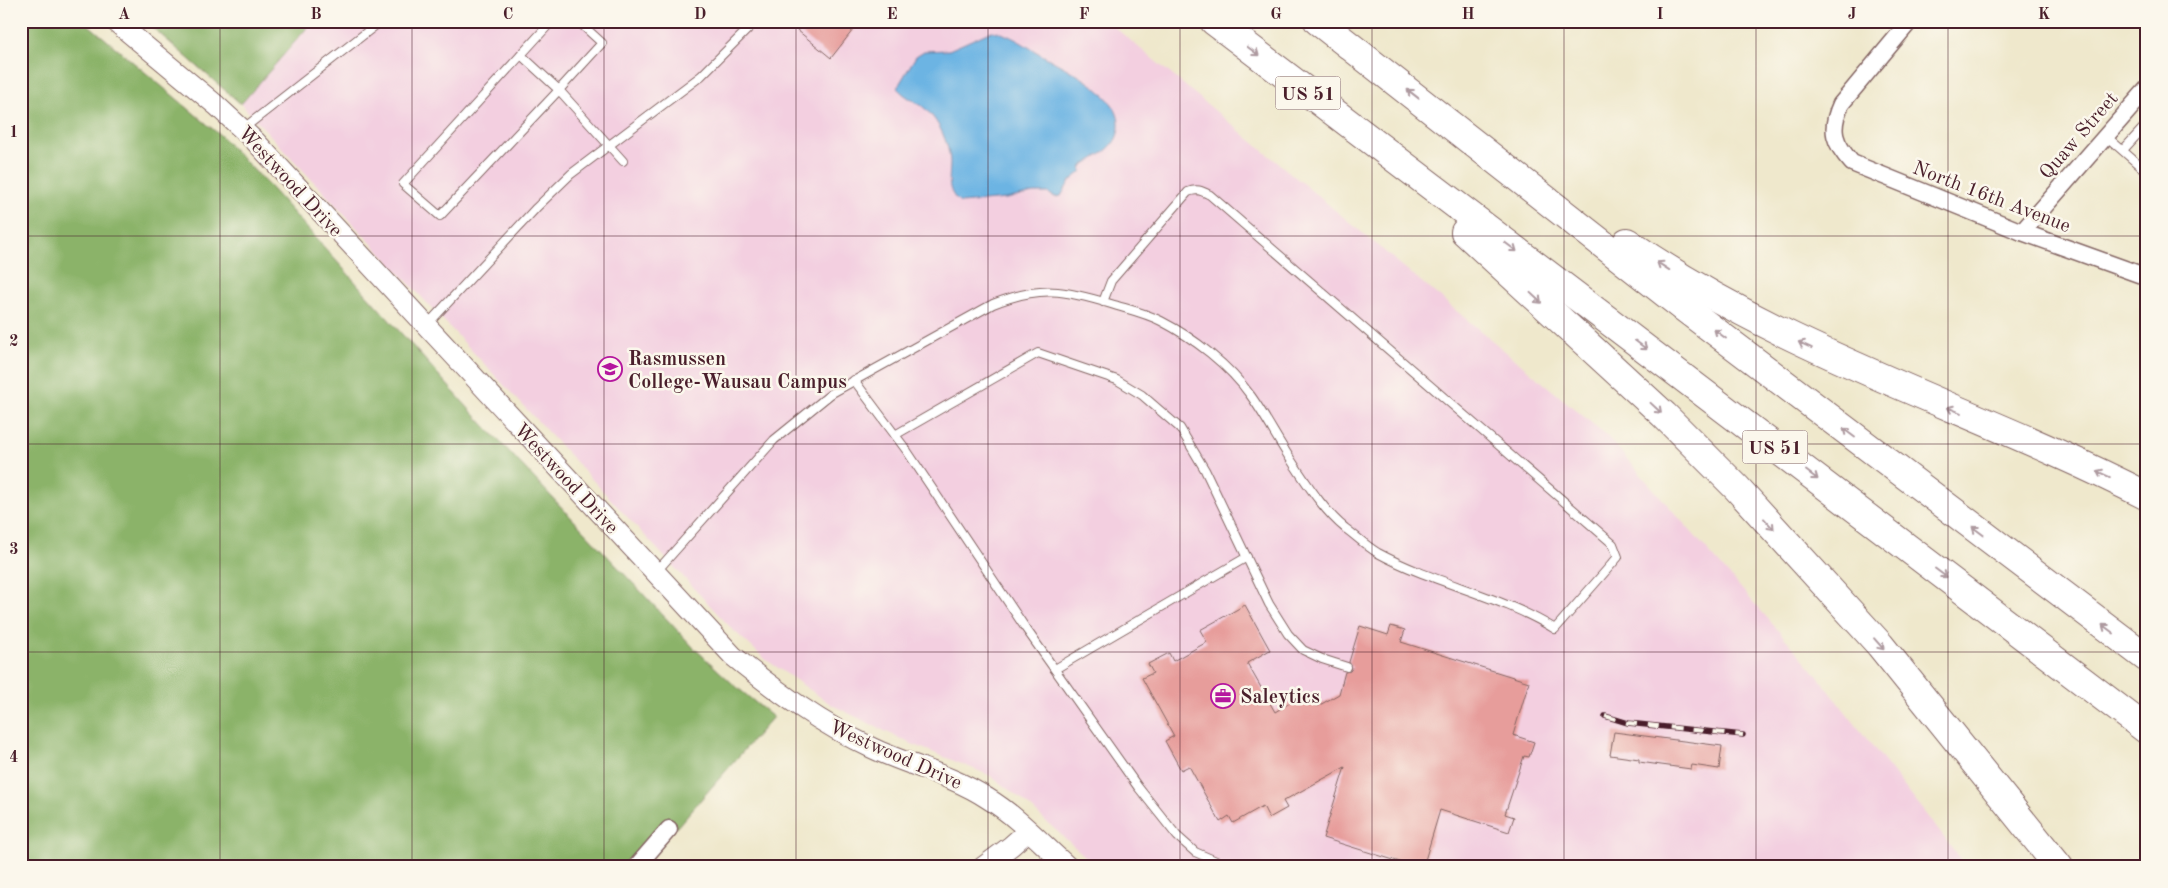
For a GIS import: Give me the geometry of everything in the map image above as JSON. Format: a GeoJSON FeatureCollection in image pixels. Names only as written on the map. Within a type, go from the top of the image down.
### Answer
{"type":"FeatureCollection","features":[{"type":"Feature","properties":{"kind":"highway","name":"US 51"},"geometry":{"type":"LineString","coordinates":[[1214,21],[2147,730]]}},
{"type":"Feature","properties":{"kind":"highway","name":"US 51"},"geometry":{"type":"LineString","coordinates":[[1318,21],[1668,295],[2147,658]]}},
{"type":"Feature","properties":{"kind":"highway"},"geometry":{"type":"LineString","coordinates":[[1452,124],[1534,176],[1664,267],[1745,315],[1816,350],[2044,447],[2147,496]]}},
{"type":"Feature","properties":{"kind":"highway"},"geometry":{"type":"LineString","coordinates":[[1402,165],[1450,218],[1664,415],[1737,488],[1880,645],[2047,856],[2059,867]]}},
{"type":"Feature","properties":{"kind":"street","name":"Westwood Drive"},"geometry":{"type":"LineString","coordinates":[[115,21],[243,130],[733,656],[785,696],[859,741],[974,790],[1004,810],[1068,867]]}},
{"type":"Feature","properties":{"kind":"street","name":"North 16th Avenue"},"geometry":{"type":"LineString","coordinates":[[1910,21],[1841,104],[1835,117],[1835,138],[1843,153],[1857,167],[2022,232],[2147,277]]}},
{"type":"Feature","properties":{"kind":"street","name":"Quaw Street"},"geometry":{"type":"LineString","coordinates":[[2022,232],[2147,89]]}},
{"type":"Feature","properties":{"kind":"street"},"geometry":{"type":"LineString","coordinates":[[636,867],[669,829]]}},
{"type":"Feature","properties":{"kind":"street"},"geometry":{"type":"LineString","coordinates":[[983,867],[1012,846],[1028,831]]}},
{"type":"Feature","properties":{"kind":"lane"},"geometry":{"type":"LineString","coordinates":[[243,130],[381,21]]}},
{"type":"Feature","properties":{"kind":"lane"},"geometry":{"type":"LineString","coordinates":[[552,21],[403,184],[440,216],[602,43],[578,21]]}},
{"type":"Feature","properties":{"kind":"lane"},"geometry":{"type":"LineString","coordinates":[[426,326],[536,208],[571,174],[701,76],[756,21]]}},
{"type":"Feature","properties":{"kind":"lane"},"geometry":{"type":"LineString","coordinates":[[522,55],[559,90],[623,161]]}},
{"type":"Feature","properties":{"kind":"lane"},"geometry":{"type":"LineString","coordinates":[[2123,150],[2147,124]]}},
{"type":"Feature","properties":{"kind":"lane"},"geometry":{"type":"LineString","coordinates":[[2106,136],[2147,172]]}},
{"type":"Feature","properties":{"kind":"lane"},"geometry":{"type":"LineString","coordinates":[[655,573],[774,440],[832,393],[964,318],[1011,297],[1031,292],[1055,291],[1074,293],[1160,320],[1208,349],[1250,394],[1314,493],[1340,524],[1377,552],[1414,570],[1469,589],[1535,616],[1555,629],[1618,557],[1613,544],[1202,190],[1194,189],[1188,192],[1111,281],[1103,302]]}},
{"type":"Feature","properties":{"kind":"lane"},"geometry":{"type":"LineString","coordinates":[[895,435],[1038,353],[1117,380],[1142,395],[1180,428],[1205,470],[1269,604],[1288,634],[1303,650],[1322,660],[1347,668]]}},
{"type":"Feature","properties":{"kind":"lane"},"geometry":{"type":"LineString","coordinates":[[854,380],[895,435],[1138,787],[1177,836],[1195,852],[1230,867]]}},
{"type":"Feature","properties":{"kind":"lane"},"geometry":{"type":"LineString","coordinates":[[1056,669],[1247,557]]}},
{"type":"Feature","properties":{"kind":"shaded area"},"geometry":{"type":"Polygon","coordinates":[[[313,21],[1107,21],[1606,435],[1813,670],[1967,867],[1097,867],[1020,798],[989,775],[907,742],[832,705],[765,659],[732,629],[241,104],[313,21]]]}},
{"type":"Feature","properties":{"kind":"green space"},"geometry":{"type":"Polygon","coordinates":[[[21,21],[84,21],[221,136],[272,189],[470,410],[693,647],[733,684],[773,717],[676,828],[666,818],[621,867],[21,867],[21,21]]]}},
{"type":"Feature","properties":{"kind":"green space"},"geometry":{"type":"Polygon","coordinates":[[[145,21],[313,21],[241,104],[145,21]]]}},
{"type":"Feature","properties":{"kind":"water"},"geometry":{"type":"Polygon","coordinates":[[[992,31],[1011,37],[1079,76],[1105,96],[1114,107],[1119,120],[1116,139],[1108,149],[1082,166],[1081,172],[1070,181],[1061,196],[1055,197],[1048,193],[1033,193],[1006,199],[960,203],[951,191],[949,153],[940,127],[922,106],[897,88],[916,56],[924,51],[949,50],[992,31]]]}},
{"type":"Feature","properties":{"kind":"building"},"geometry":{"type":"Polygon","coordinates":[[[804,21],[860,21],[831,58],[797,30],[804,21]]]}},
{"type":"Feature","properties":{"kind":"building"},"geometry":{"type":"Polygon","coordinates":[[[1245,605],[1270,650],[1247,663],[1275,712],[1298,698],[1318,706],[1339,694],[1345,672],[1350,671],[1352,668],[1349,662],[1360,626],[1388,635],[1391,626],[1405,630],[1401,642],[1529,682],[1513,735],[1534,742],[1529,757],[1524,756],[1505,814],[1514,817],[1509,832],[1440,810],[1423,867],[1416,867],[1323,838],[1345,767],[1283,801],[1287,808],[1269,818],[1263,806],[1233,823],[1229,816],[1220,822],[1189,766],[1181,770],[1165,741],[1174,736],[1142,678],[1153,673],[1148,664],[1169,653],[1173,661],[1207,642],[1200,630],[1245,605]]]}},
{"type":"Feature","properties":{"kind":"building"},"geometry":{"type":"Polygon","coordinates":[[[1614,732],[1722,746],[1719,769],[1692,765],[1691,769],[1639,762],[1639,759],[1610,755],[1614,732]]]}},
{"type":"Feature","properties":{"kind":"railway"},"geometry":{"type":"LineString","coordinates":[[1605,716],[1628,723],[1743,735]]}},
{"type":"Feature","properties":{"kind":"place","name":"Rasmussen College-Wausau Campus"},"geometry":{"type":"Point","coordinates":[610,369]}},
{"type":"Feature","properties":{"kind":"place","name":"Saleytics"},"geometry":{"type":"Point","coordinates":[1223,696]}}]}
